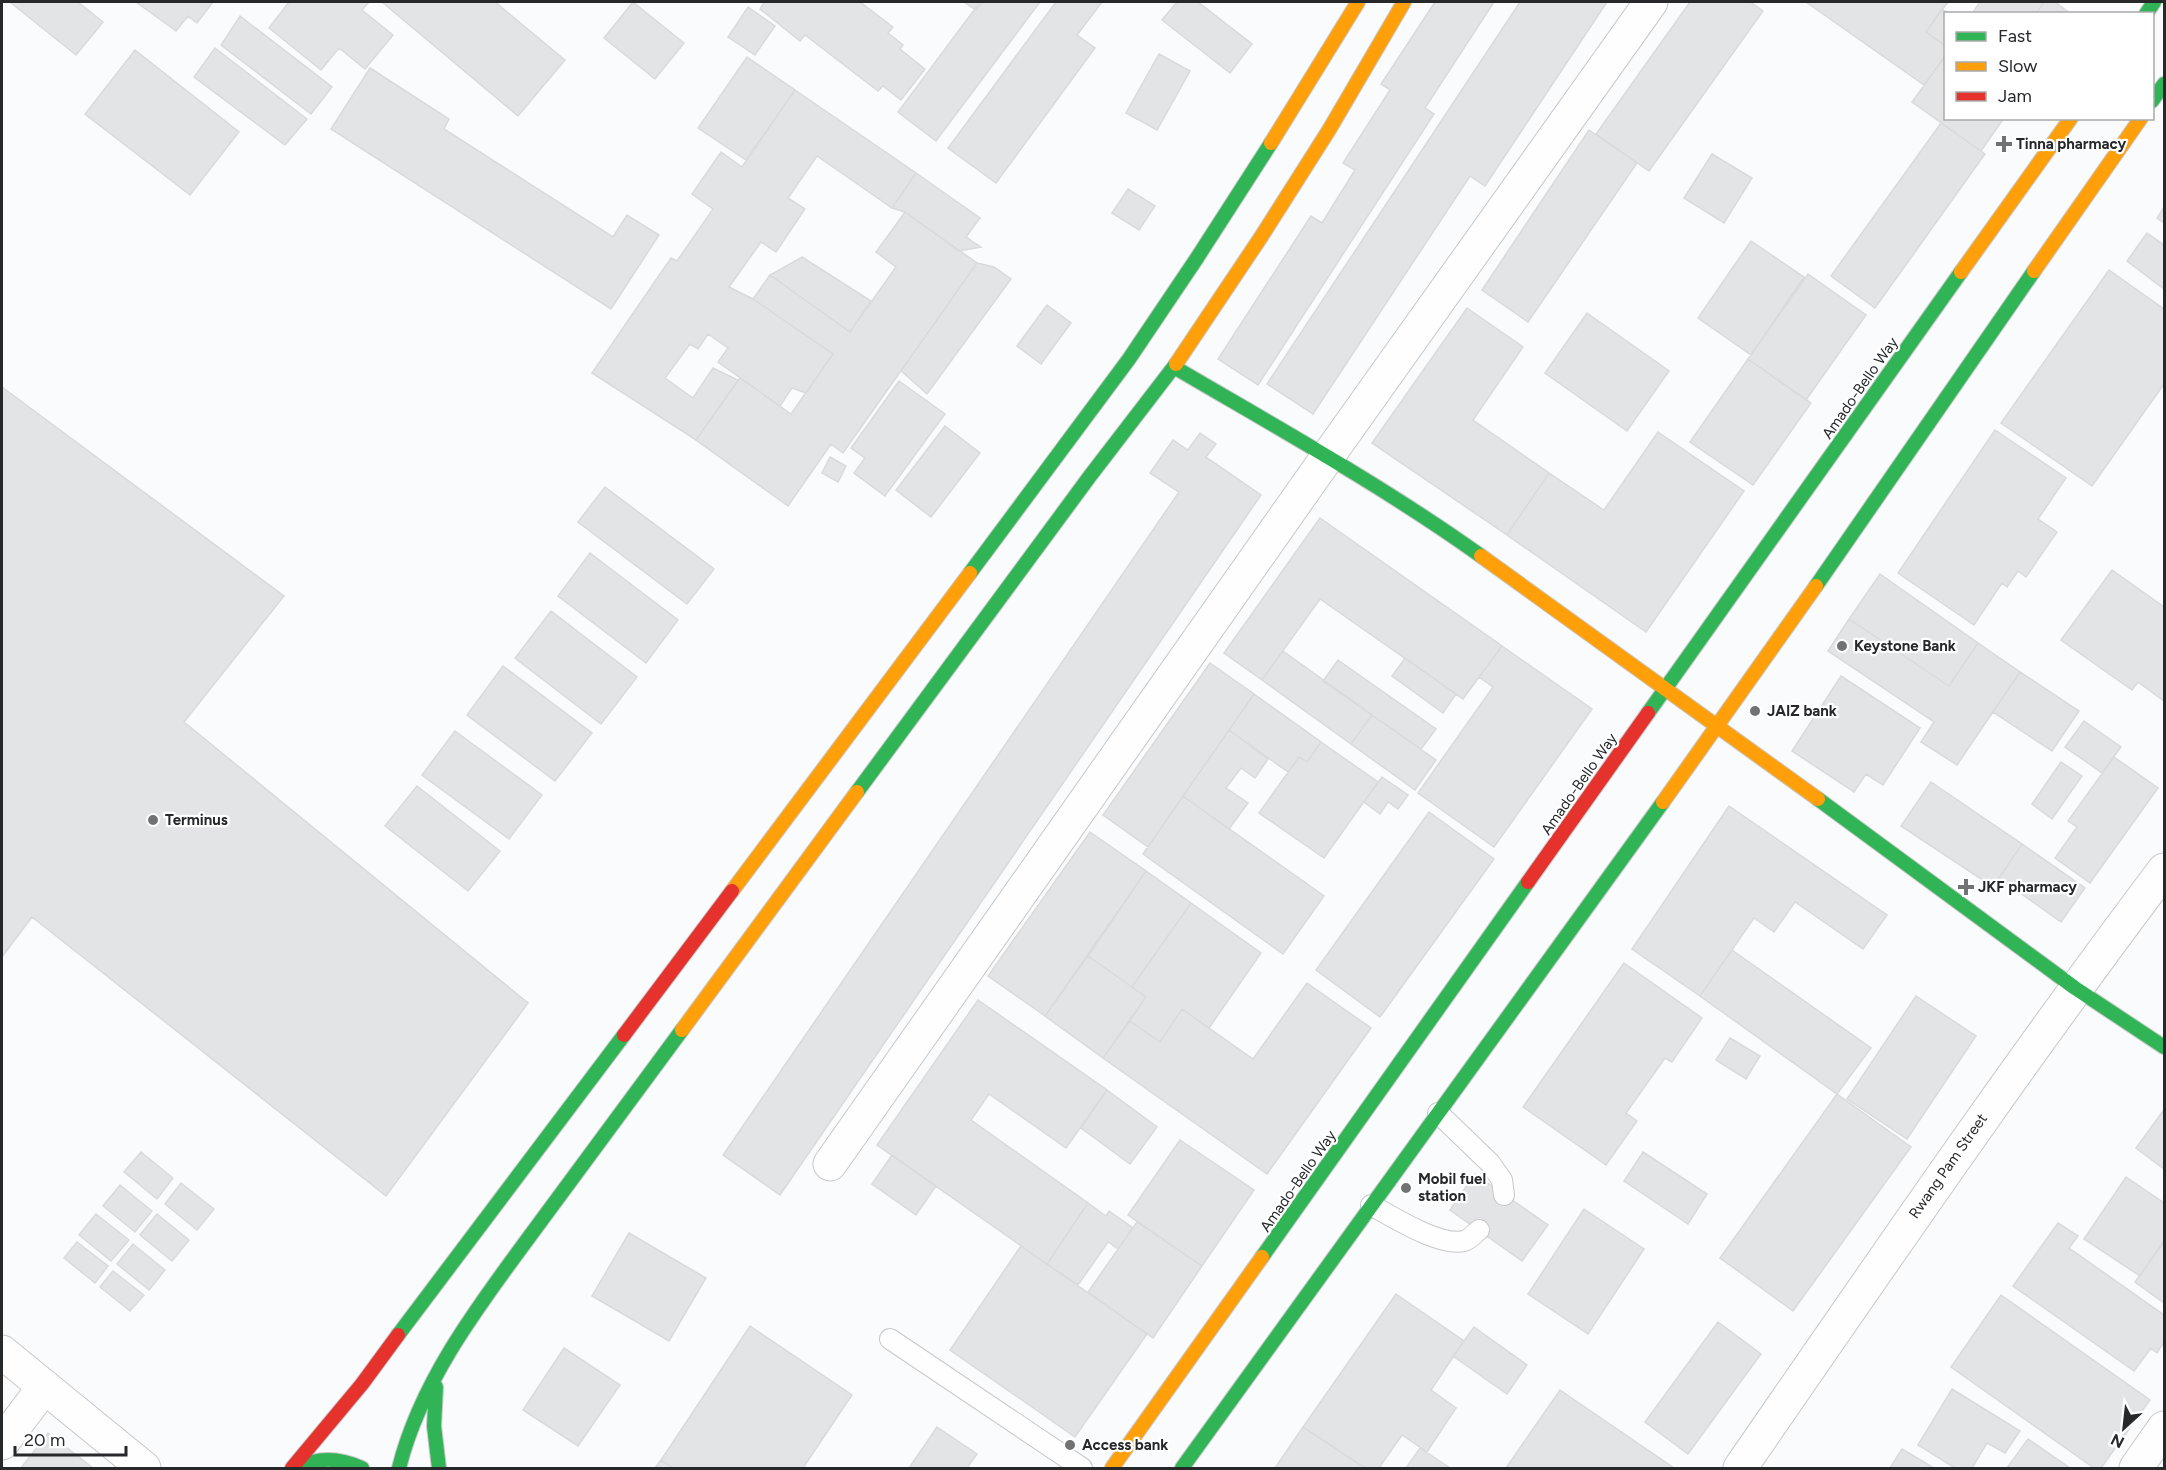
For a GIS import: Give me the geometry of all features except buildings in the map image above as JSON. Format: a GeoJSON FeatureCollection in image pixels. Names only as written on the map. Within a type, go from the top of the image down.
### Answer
{"type":"FeatureCollection","features":[{"type":"Feature","properties":{"kind":"main road"},"geometry":{"type":"LineString","coordinates":[[292,1468],[369,1374],[1094,408],[1155,324],[1237,200],[1358,2]]}},
{"type":"Feature","properties":{"kind":"main road"},"geometry":{"type":"LineString","coordinates":[[399,1468],[401,1455],[416,1417],[436,1376],[505,1270],[1090,476],[1174,367],[1261,237],[1329,129],[1404,2]]}},
{"type":"Feature","properties":{"kind":"main road"},"geometry":{"type":"LineString","coordinates":[[2154,98],[2164,84]]}},
{"type":"Feature","properties":{"kind":"main road","name":"Amado-Bello Way"},"geometry":{"type":"LineString","coordinates":[[1112,1468],[2070,120]]}},
{"type":"Feature","properties":{"kind":"main road"},"geometry":{"type":"LineString","coordinates":[[1182,1468],[1718,726],[2139,120]]}},
{"type":"Feature","properties":{"kind":"main road"},"geometry":{"type":"LineString","coordinates":[[1174,367],[1328,456],[1440,527],[1718,726],[2075,988],[2164,1047]]}},
{"type":"Feature","properties":{"kind":"main road"},"geometry":{"type":"LineString","coordinates":[[436,1376],[434,1426],[439,1468]]}},
{"type":"Feature","properties":{"kind":"main road"},"geometry":{"type":"LineString","coordinates":[[297,1468],[326,1459],[338,1459],[362,1468]]}},
{"type":"Feature","properties":{"kind":"street"},"geometry":{"type":"LineString","coordinates":[[830,1164],[1328,456],[1651,2]]}},
{"type":"Feature","properties":{"kind":"street","name":"Rwang Pam Street"},"geometry":{"type":"LineString","coordinates":[[1740,1468],[1919,1208],[2075,988],[2164,870]]}},
{"type":"Feature","properties":{"kind":"street"},"geometry":{"type":"LineString","coordinates":[[2,1352],[144,1468]]}},
{"type":"Feature","properties":{"kind":"street"},"geometry":{"type":"LineString","coordinates":[[2,1443],[44,1387]]}},
{"type":"Feature","properties":{"kind":"street"},"geometry":{"type":"LineString","coordinates":[[2136,1468],[2164,1428]]}},
{"type":"Feature","properties":{"kind":"lane"},"geometry":{"type":"LineString","coordinates":[[1438,1113],[1490,1163],[1502,1180],[1504,1195]]}},
{"type":"Feature","properties":{"kind":"lane"},"geometry":{"type":"LineString","coordinates":[[1371,1205],[1426,1235],[1456,1242],[1466,1241],[1479,1230]]}},
{"type":"Feature","properties":{"kind":"lane"},"geometry":{"type":"LineString","coordinates":[[890,1339],[1082,1468]]}},
{"type":"Feature","properties":{"kind":"traffic: fast"},"geometry":{"type":"LineString","coordinates":[[2147,12],[2154,2]]}},
{"type":"Feature","properties":{"kind":"traffic: fast"},"geometry":{"type":"LineString","coordinates":[[2154,98],[2164,84]]}},
{"type":"Feature","properties":{"kind":"traffic: fast"},"geometry":{"type":"LineString","coordinates":[[970,573],[1129,359],[1271,143]]}},
{"type":"Feature","properties":{"kind":"traffic: fast"},"geometry":{"type":"LineString","coordinates":[[1816,586],[2034,271]]}},
{"type":"Feature","properties":{"kind":"traffic: fast"},"geometry":{"type":"LineString","coordinates":[[1648,713],[1961,272]]}},
{"type":"Feature","properties":{"kind":"traffic: fast"},"geometry":{"type":"LineString","coordinates":[[857,792],[1090,476],[1176,364]]}},
{"type":"Feature","properties":{"kind":"traffic: fast"},"geometry":{"type":"LineString","coordinates":[[1174,367],[1368,482],[1481,556]]}},
{"type":"Feature","properties":{"kind":"traffic: fast"},"geometry":{"type":"LineString","coordinates":[[1818,799],[2075,988],[2164,1047]]}},
{"type":"Feature","properties":{"kind":"traffic: fast"},"geometry":{"type":"LineString","coordinates":[[1182,1468],[1663,802]]}},
{"type":"Feature","properties":{"kind":"traffic: fast"},"geometry":{"type":"LineString","coordinates":[[1262,1257],[1528,882]]}},
{"type":"Feature","properties":{"kind":"traffic: fast"},"geometry":{"type":"LineString","coordinates":[[399,1468],[409,1434],[423,1401],[458,1338],[499,1278],[682,1030]]}},
{"type":"Feature","properties":{"kind":"traffic: fast"},"geometry":{"type":"LineString","coordinates":[[398,1335],[624,1035]]}},
{"type":"Feature","properties":{"kind":"traffic: fast"},"geometry":{"type":"LineString","coordinates":[[436,1387],[434,1426],[439,1468]]}},
{"type":"Feature","properties":{"kind":"traffic: fast"},"geometry":{"type":"LineString","coordinates":[[297,1468],[321,1460],[338,1460],[362,1468]]}},
{"type":"Feature","properties":{"kind":"traffic: slow"},"geometry":{"type":"LineString","coordinates":[[1271,143],[1358,2]]}},
{"type":"Feature","properties":{"kind":"traffic: slow"},"geometry":{"type":"LineString","coordinates":[[1176,364],[1329,130],[1404,2]]}},
{"type":"Feature","properties":{"kind":"traffic: slow"},"geometry":{"type":"LineString","coordinates":[[1961,272],[2070,120]]}},
{"type":"Feature","properties":{"kind":"traffic: slow"},"geometry":{"type":"LineString","coordinates":[[2034,271],[2140,120]]}},
{"type":"Feature","properties":{"kind":"traffic: slow"},"geometry":{"type":"LineString","coordinates":[[1481,556],[1818,799]]}},
{"type":"Feature","properties":{"kind":"traffic: slow"},"geometry":{"type":"LineString","coordinates":[[732,891],[970,573]]}},
{"type":"Feature","properties":{"kind":"traffic: slow"},"geometry":{"type":"LineString","coordinates":[[1663,802],[1816,586]]}},
{"type":"Feature","properties":{"kind":"traffic: slow"},"geometry":{"type":"LineString","coordinates":[[682,1030],[857,792]]}},
{"type":"Feature","properties":{"kind":"traffic: slow"},"geometry":{"type":"LineString","coordinates":[[1112,1468],[1262,1257]]}},
{"type":"Feature","properties":{"kind":"traffic: jam"},"geometry":{"type":"LineString","coordinates":[[1528,882],[1648,713]]}},
{"type":"Feature","properties":{"kind":"traffic: jam"},"geometry":{"type":"LineString","coordinates":[[624,1035],[732,891]]}},
{"type":"Feature","properties":{"kind":"traffic: jam"},"geometry":{"type":"LineString","coordinates":[[292,1468],[362,1384],[398,1335]]}},
{"type":"Feature","properties":{"kind":"place","name":"Tinna pharmacy"},"geometry":{"type":"Point","coordinates":[2004,144]}},
{"type":"Feature","properties":{"kind":"place","name":"Keystone Bank"},"geometry":{"type":"Point","coordinates":[1842,646]}},
{"type":"Feature","properties":{"kind":"place","name":"JAIZ bank"},"geometry":{"type":"Point","coordinates":[1755,711]}},
{"type":"Feature","properties":{"kind":"place","name":"Terminus"},"geometry":{"type":"Point","coordinates":[153,820]}},
{"type":"Feature","properties":{"kind":"place","name":"JKF pharmacy"},"geometry":{"type":"Point","coordinates":[1966,887]}},
{"type":"Feature","properties":{"kind":"place","name":"Mobil fuel station"},"geometry":{"type":"Point","coordinates":[1406,1188]}},
{"type":"Feature","properties":{"kind":"place","name":"Access bank"},"geometry":{"type":"Point","coordinates":[1070,1445]}}]}
